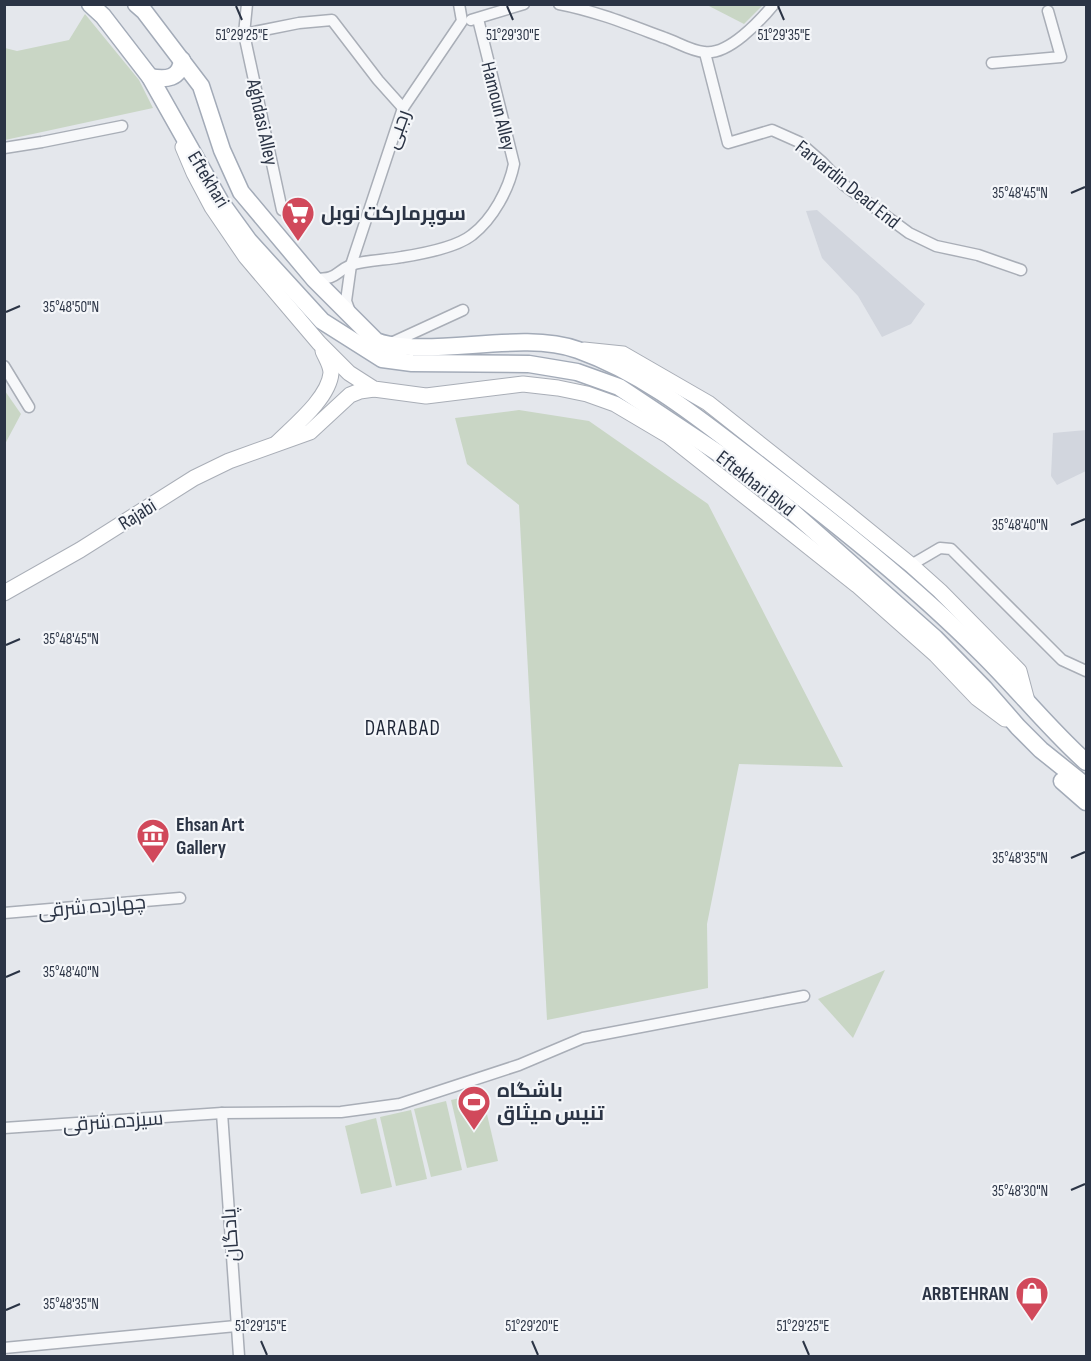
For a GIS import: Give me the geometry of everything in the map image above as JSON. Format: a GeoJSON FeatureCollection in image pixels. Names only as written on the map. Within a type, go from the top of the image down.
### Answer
{"type":"FeatureCollection","features":[{"type":"Feature","properties":{"kind":"main road","name":"Eftekhari"},"geometry":{"type":"LineString","coordinates":[[90,4],[103,16],[150,77],[220,201],[249,241],[322,321],[382,359],[412,363],[529,364],[577,372],[619,387],[733,463],[786,506],[935,638],[972,676]]}},
{"type":"Feature","properties":{"kind":"main road","name":"Eftekhari"},"geometry":{"type":"LineString","coordinates":[[136,4],[144,11],[201,86],[222,150],[241,192],[314,279],[352,319]]}},
{"type":"Feature","properties":{"kind":"main road"},"geometry":{"type":"LineString","coordinates":[[150,77],[167,79],[176,75],[182,60]]}},
{"type":"Feature","properties":{"kind":"main road"},"geometry":{"type":"LineString","coordinates":[[171,117],[194,173],[212,207],[246,256],[319,343],[349,373],[374,389],[426,396],[523,384],[558,388],[615,404],[669,436],[841,572],[936,655],[977,698],[1018,728]]}},
{"type":"Feature","properties":{"kind":"main road"},"geometry":{"type":"LineString","coordinates":[[352,319],[375,341],[386,345]]}},
{"type":"Feature","properties":{"kind":"main road","name":"Rajabi"},"geometry":{"type":"LineString","coordinates":[[275,444],[315,405],[327,387],[331,374],[330,366],[319,343]]}},
{"type":"Feature","properties":{"kind":"main road","name":"Eftekhari Blvd"},"geometry":{"type":"LineString","coordinates":[[386,345],[433,348],[536,343],[575,349],[617,365],[663,391],[839,527],[947,620],[989,660],[1086,762]]}},
{"type":"Feature","properties":{"kind":"main road"},"geometry":{"type":"LineString","coordinates":[[575,349],[623,354],[708,403],[911,565],[1019,671],[1027,701]]}},
{"type":"Feature","properties":{"kind":"main road","name":"Rajabi"},"geometry":{"type":"LineString","coordinates":[[4,592],[80,550],[194,478],[229,461],[310,432],[350,395],[374,389]]}},
{"type":"Feature","properties":{"kind":"main road"},"geometry":{"type":"LineString","coordinates":[[989,660],[988,669],[972,676],[1018,728],[1041,750],[1086,786]]}},
{"type":"Feature","properties":{"kind":"main road"},"geometry":{"type":"LineString","coordinates":[[1041,750],[1064,783],[1086,802]]}},
{"type":"Feature","properties":{"kind":"street","name":"Aghdasi Alley"},"geometry":{"type":"LineString","coordinates":[[247,4],[244,34],[282,210]]}},
{"type":"Feature","properties":{"kind":"street"},"geometry":{"type":"LineString","coordinates":[[459,4],[462,21],[478,19],[524,4]]}},
{"type":"Feature","properties":{"kind":"street"},"geometry":{"type":"LineString","coordinates":[[559,4],[612,18],[705,53],[723,48],[749,33],[774,4]]}},
{"type":"Feature","properties":{"kind":"street"},"geometry":{"type":"LineString","coordinates":[[992,63],[1061,57],[1048,11]]}},
{"type":"Feature","properties":{"kind":"street","name":"Hamoun Alley"},"geometry":{"type":"LineString","coordinates":[[351,265],[419,255],[471,236],[492,214],[511,180],[514,164],[478,19]]}},
{"type":"Feature","properties":{"kind":"street"},"geometry":{"type":"LineString","coordinates":[[244,34],[299,23],[332,20],[378,80],[403,108]]}},
{"type":"Feature","properties":{"kind":"street","name":"رجبی"},"geometry":{"type":"LineString","coordinates":[[352,319],[346,301],[351,265],[403,108],[462,21]]}},
{"type":"Feature","properties":{"kind":"street","name":"Farvardin Dead End"},"geometry":{"type":"LineString","coordinates":[[705,53],[728,143],[772,130],[799,142],[844,185],[909,233],[936,246],[978,255],[1021,270]]}},
{"type":"Feature","properties":{"kind":"street"},"geometry":{"type":"LineString","coordinates":[[4,148],[122,126]]}},
{"type":"Feature","properties":{"kind":"street"},"geometry":{"type":"LineString","coordinates":[[314,279],[330,279],[351,265]]}},
{"type":"Feature","properties":{"kind":"street"},"geometry":{"type":"LineString","coordinates":[[386,345],[463,310]]}},
{"type":"Feature","properties":{"kind":"street"},"geometry":{"type":"LineString","coordinates":[[4,366],[29,407]]}},
{"type":"Feature","properties":{"kind":"street"},"geometry":{"type":"LineString","coordinates":[[911,565],[940,549],[951,549],[1062,660],[1086,671]]}},
{"type":"Feature","properties":{"kind":"street","name":"چهارده شرقی"},"geometry":{"type":"LineString","coordinates":[[4,913],[180,898]]}},
{"type":"Feature","properties":{"kind":"street","name":"سیزده شرقی"},"geometry":{"type":"LineString","coordinates":[[4,1128],[222,1113],[341,1112],[400,1104],[519,1065],[583,1038],[804,996]]}},
{"type":"Feature","properties":{"kind":"street","name":"پادگان"},"geometry":{"type":"LineString","coordinates":[[222,1113],[239,1356]]}},
{"type":"Feature","properties":{"kind":"street"},"geometry":{"type":"LineString","coordinates":[[4,1348],[236,1326]]}},
{"type":"Feature","properties":{"kind":"shaded area"},"geometry":{"type":"Polygon","coordinates":[[[817,210],[925,304],[911,324],[882,337],[858,296],[822,258],[806,211],[817,210]]]}},
{"type":"Feature","properties":{"kind":"shaded area"},"geometry":{"type":"Polygon","coordinates":[[[1086,430],[1086,471],[1057,485],[1051,476],[1053,433],[1086,430]]]}},
{"type":"Feature","properties":{"kind":"green space"},"geometry":{"type":"Polygon","coordinates":[[[763,4],[744,24],[707,5],[763,4]]]}},
{"type":"Feature","properties":{"kind":"green space"},"geometry":{"type":"Polygon","coordinates":[[[85,14],[139,80],[153,108],[5,140],[5,48],[17,51],[69,40],[85,14]]]}},
{"type":"Feature","properties":{"kind":"green space"},"geometry":{"type":"Polygon","coordinates":[[[5,391],[21,414],[5,444],[5,391]]]}},
{"type":"Feature","properties":{"kind":"green space"},"geometry":{"type":"Polygon","coordinates":[[[519,410],[589,421],[708,504],[843,767],[739,764],[707,924],[708,988],[547,1020],[519,505],[467,464],[455,418],[519,410]]]}},
{"type":"Feature","properties":{"kind":"green space"},"geometry":{"type":"Polygon","coordinates":[[[885,970],[853,1038],[818,999],[885,970]]]}},
{"type":"Feature","properties":{"kind":"green space","name":"باشگاه تنيس ميثاق"},"geometry":{"type":"Polygon","coordinates":[[[482,1093],[498,1161],[467,1168],[451,1100],[482,1093]]]}},
{"type":"Feature","properties":{"kind":"green space"},"geometry":{"type":"Polygon","coordinates":[[[446,1101],[462,1170],[431,1177],[414,1109],[446,1101]]]}},
{"type":"Feature","properties":{"kind":"green space"},"geometry":{"type":"Polygon","coordinates":[[[411,1110],[427,1179],[396,1186],[380,1117],[411,1110]]]}},
{"type":"Feature","properties":{"kind":"green space"},"geometry":{"type":"Polygon","coordinates":[[[376,1118],[392,1187],[361,1194],[345,1126],[376,1118]]]}},
{"type":"Feature","properties":{"kind":"place","name":"سوپرمارکت نوبل"},"geometry":{"type":"Point","coordinates":[298,242]}},
{"type":"Feature","properties":{"kind":"place","name":"Ehsan Art Gallery"},"geometry":{"type":"Point","coordinates":[153,864]}},
{"type":"Feature","properties":{"kind":"place","name":"باشگاه تنيس ميثاق"},"geometry":{"type":"Point","coordinates":[474,1131]}},
{"type":"Feature","properties":{"kind":"place","name":"ARBTEHRAN"},"geometry":{"type":"Point","coordinates":[1032,1322]}},
{"type":"Feature","properties":{"kind":"district","name":"DARABAD"},"geometry":{"type":"Point","coordinates":[403,728]}}]}
